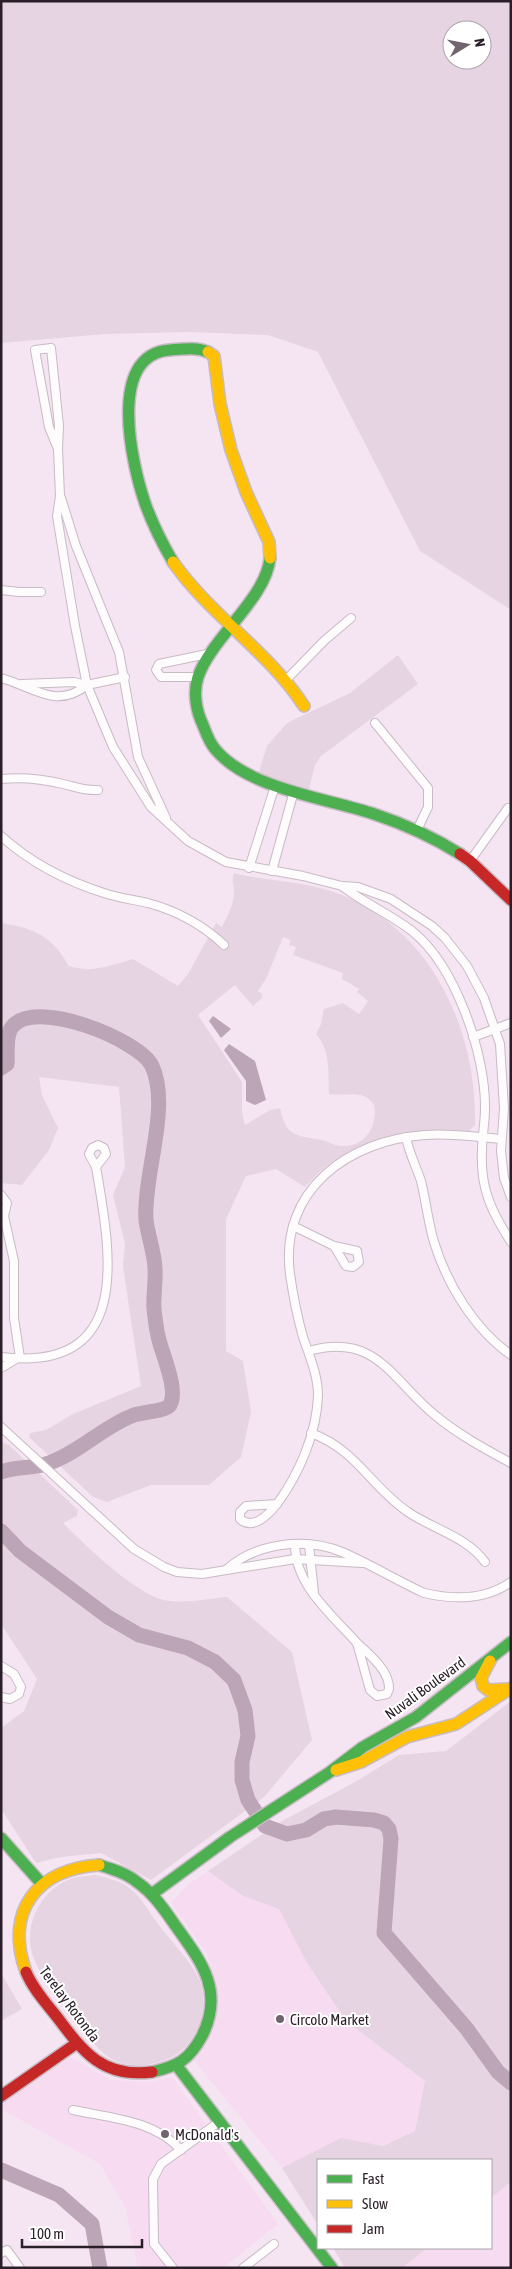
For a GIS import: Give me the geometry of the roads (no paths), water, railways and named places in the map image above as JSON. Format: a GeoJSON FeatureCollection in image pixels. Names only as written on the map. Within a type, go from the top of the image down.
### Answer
{"type":"FeatureCollection","features":[{"type":"Feature","properties":{"kind":"main road"},"geometry":{"type":"LineString","coordinates":[[304,706],[287,680],[261,652],[232,626],[207,604],[177,569],[153,527],[142,495],[130,435],[129,403],[136,370],[148,356],[160,351],[204,350],[214,356],[220,404],[231,450],[246,492],[270,542],[270,562],[267,573],[232,626],[212,653],[198,677],[196,688],[197,713],[214,748],[231,764],[275,786],[345,804],[417,830],[470,861],[511,900]]}},
{"type":"Feature","properties":{"kind":"main road","name":"Nuvali Boulevard"},"geometry":{"type":"LineString","coordinates":[[152,1894],[230,1837],[330,1772],[363,1747],[416,1717],[511,1642]]}},
{"type":"Feature","properties":{"kind":"main road"},"geometry":{"type":"LineString","coordinates":[[494,1656],[484,1669],[481,1678],[483,1686],[494,1691],[510,1688]]}},
{"type":"Feature","properties":{"kind":"main road","name":"Nuvali Boulevard"},"geometry":{"type":"LineString","coordinates":[[330,1772],[361,1762],[407,1737],[456,1724],[510,1688]]}},
{"type":"Feature","properties":{"kind":"main road"},"geometry":{"type":"LineString","coordinates":[[1,1838],[42,1883]]}},
{"type":"Feature","properties":{"kind":"main road","name":"Terelay Rotonda"},"geometry":{"type":"LineString","coordinates":[[99,1865],[125,1873],[152,1894],[204,1965],[210,1988],[211,2009],[205,2030],[196,2046],[177,2066],[151,2072],[119,2071],[98,2063],[77,2043],[28,1975],[20,1954],[19,1929],[23,1912],[30,1898],[42,1883],[67,1870],[99,1865]]}},
{"type":"Feature","properties":{"kind":"main road"},"geometry":{"type":"LineString","coordinates":[[1,2096],[77,2043]]}},
{"type":"Feature","properties":{"kind":"main road"},"geometry":{"type":"LineString","coordinates":[[177,2066],[317,2248]]}},
{"type":"Feature","properties":{"kind":"main road"},"geometry":{"type":"LineString","coordinates":[[317,2249],[332,2268]]}},
{"type":"Feature","properties":{"kind":"street"},"geometry":{"type":"LineString","coordinates":[[58,449],[49,427],[35,350],[51,348],[59,426],[60,496],[57,516],[75,626],[88,685],[101,723],[124,767],[151,807],[200,849],[226,862],[249,868],[272,870],[342,886],[358,887],[391,899],[419,916],[445,938],[476,981],[497,1029],[500,1044],[504,1108],[501,1140],[502,1164],[511,1197]]}},
{"type":"Feature","properties":{"kind":"street"},"geometry":{"type":"LineString","coordinates":[[60,496],[82,562],[116,644],[125,677],[138,757],[167,820]]}},
{"type":"Feature","properties":{"kind":"street"},"geometry":{"type":"LineString","coordinates":[[1,590],[41,592]]}},
{"type":"Feature","properties":{"kind":"street"},"geometry":{"type":"LineString","coordinates":[[287,680],[325,640],[351,618]]}},
{"type":"Feature","properties":{"kind":"street"},"geometry":{"type":"LineString","coordinates":[[198,677],[161,676],[156,670],[158,664],[212,653]]}},
{"type":"Feature","properties":{"kind":"street"},"geometry":{"type":"LineString","coordinates":[[22,684],[74,682],[88,685],[125,677]]}},
{"type":"Feature","properties":{"kind":"street"},"geometry":{"type":"LineString","coordinates":[[1,678],[56,697],[76,694],[88,685]]}},
{"type":"Feature","properties":{"kind":"street"},"geometry":{"type":"LineString","coordinates":[[375,723],[428,788],[428,807],[417,830]]}},
{"type":"Feature","properties":{"kind":"street"},"geometry":{"type":"LineString","coordinates":[[1,779],[39,780],[82,790],[98,790]]}},
{"type":"Feature","properties":{"kind":"street"},"geometry":{"type":"LineString","coordinates":[[249,868],[275,786]]}},
{"type":"Feature","properties":{"kind":"street"},"geometry":{"type":"LineString","coordinates":[[272,870],[294,791]]}},
{"type":"Feature","properties":{"kind":"street"},"geometry":{"type":"LineString","coordinates":[[470,861],[508,808]]}},
{"type":"Feature","properties":{"kind":"street"},"geometry":{"type":"LineString","coordinates":[[1,836],[39,865],[57,875],[109,895],[147,903],[181,915],[210,932],[224,945]]}},
{"type":"Feature","properties":{"kind":"street"},"geometry":{"type":"LineString","coordinates":[[342,886],[399,922],[423,942],[450,980],[473,1037],[485,1096],[481,1163],[484,1188],[494,1213],[511,1242]]}},
{"type":"Feature","properties":{"kind":"street"},"geometry":{"type":"LineString","coordinates":[[473,1037],[511,1023]]}},
{"type":"Feature","properties":{"kind":"street"},"geometry":{"type":"LineString","coordinates":[[277,1504],[296,1473],[311,1433],[315,1420],[318,1394],[309,1351],[297,1316],[290,1272],[288,1242],[297,1209],[322,1176],[372,1147],[406,1137],[443,1134],[501,1140]]}},
{"type":"Feature","properties":{"kind":"street"},"geometry":{"type":"LineString","coordinates":[[406,1137],[420,1181],[439,1257],[473,1317],[493,1340],[511,1355]]}},
{"type":"Feature","properties":{"kind":"street"},"geometry":{"type":"LineString","coordinates":[[1,1357],[41,1358],[63,1352],[86,1335],[100,1316],[107,1287],[108,1250],[96,1167]]}},
{"type":"Feature","properties":{"kind":"street"},"geometry":{"type":"LineString","coordinates":[[1,1195],[7,1203],[3,1215],[14,1262],[14,1318],[18,1358]]}},
{"type":"Feature","properties":{"kind":"street"},"geometry":{"type":"LineString","coordinates":[[293,1226],[334,1246]]}},
{"type":"Feature","properties":{"kind":"street"},"geometry":{"type":"LineString","coordinates":[[309,1351],[339,1347],[359,1350],[373,1356],[387,1366],[434,1415],[469,1440],[511,1464]]}},
{"type":"Feature","properties":{"kind":"street"},"geometry":{"type":"LineString","coordinates":[[1,1368],[18,1358]]}},
{"type":"Feature","properties":{"kind":"street"},"geometry":{"type":"LineString","coordinates":[[2,1426],[134,1549],[158,1564],[177,1572],[202,1574],[295,1558],[362,1563]]}},
{"type":"Feature","properties":{"kind":"street"},"geometry":{"type":"LineString","coordinates":[[311,1433],[345,1451],[394,1502],[422,1521],[462,1542],[475,1551],[484,1562]]}},
{"type":"Feature","properties":{"kind":"street"},"geometry":{"type":"LineString","coordinates":[[227,1569],[243,1555],[256,1551],[295,1545],[309,1545],[341,1552],[424,1593],[447,1598],[481,1595],[493,1592],[511,1582]]}},
{"type":"Feature","properties":{"kind":"street"},"geometry":{"type":"LineString","coordinates":[[295,1545],[295,1558],[301,1576],[357,1643],[370,1655],[388,1679],[389,1689],[387,1694],[377,1696],[370,1690],[357,1643]]}},
{"type":"Feature","properties":{"kind":"street"},"geometry":{"type":"LineString","coordinates":[[309,1545],[314,1593]]}},
{"type":"Feature","properties":{"kind":"street"},"geometry":{"type":"LineString","coordinates":[[1,1666],[14,1674],[21,1687],[19,1694],[10,1699],[1,1697]]}},
{"type":"Feature","properties":{"kind":"street"},"geometry":{"type":"LineString","coordinates":[[73,2110],[142,2125],[170,2138],[181,2150]]}},
{"type":"Feature","properties":{"kind":"street"},"geometry":{"type":"LineString","coordinates":[[173,2268],[154,2244],[153,2179],[161,2164],[220,2122]]}},
{"type":"Feature","properties":{"kind":"street"},"geometry":{"type":"LineString","coordinates":[[243,2268],[274,2244]]}},
{"type":"Feature","properties":{"kind":"street"},"geometry":{"type":"LineString","coordinates":[[1,2253],[7,2250],[20,2268]]}},
{"type":"Feature","properties":{"kind":"waterway"},"geometry":{"type":"LineString","coordinates":[[1,1068],[7,1064],[8,1040],[12,1027],[24,1019],[41,1017],[63,1019],[108,1034],[128,1045],[143,1056],[152,1066],[157,1083],[159,1101],[158,1121],[148,1183],[146,1220],[154,1262],[156,1326],[172,1390],[172,1398],[168,1407],[134,1415],[123,1420],[71,1452],[49,1463],[1,1472]]}},
{"type":"Feature","properties":{"kind":"waterway"},"geometry":{"type":"LineString","coordinates":[[1,1531],[20,1551],[108,1617],[139,1635],[188,1648],[215,1662],[234,1680],[245,1710],[248,1736],[242,1762],[242,1780],[248,1800],[265,1826],[287,1834],[306,1830],[324,1819],[336,1817],[374,1820],[384,1823],[389,1829],[391,1839],[384,1933],[467,2029],[498,2072],[511,2083]]}},
{"type":"Feature","properties":{"kind":"waterway"},"geometry":{"type":"LineString","coordinates":[[1,2170],[59,2195],[92,2224],[100,2268]]}},
{"type":"Feature","properties":{"kind":"place","name":"Circolo Market"},"geometry":{"type":"Point","coordinates":[280,2019]}},
{"type":"Feature","properties":{"kind":"place","name":"McDonald's"},"geometry":{"type":"Point","coordinates":[165,2134]}}]}
